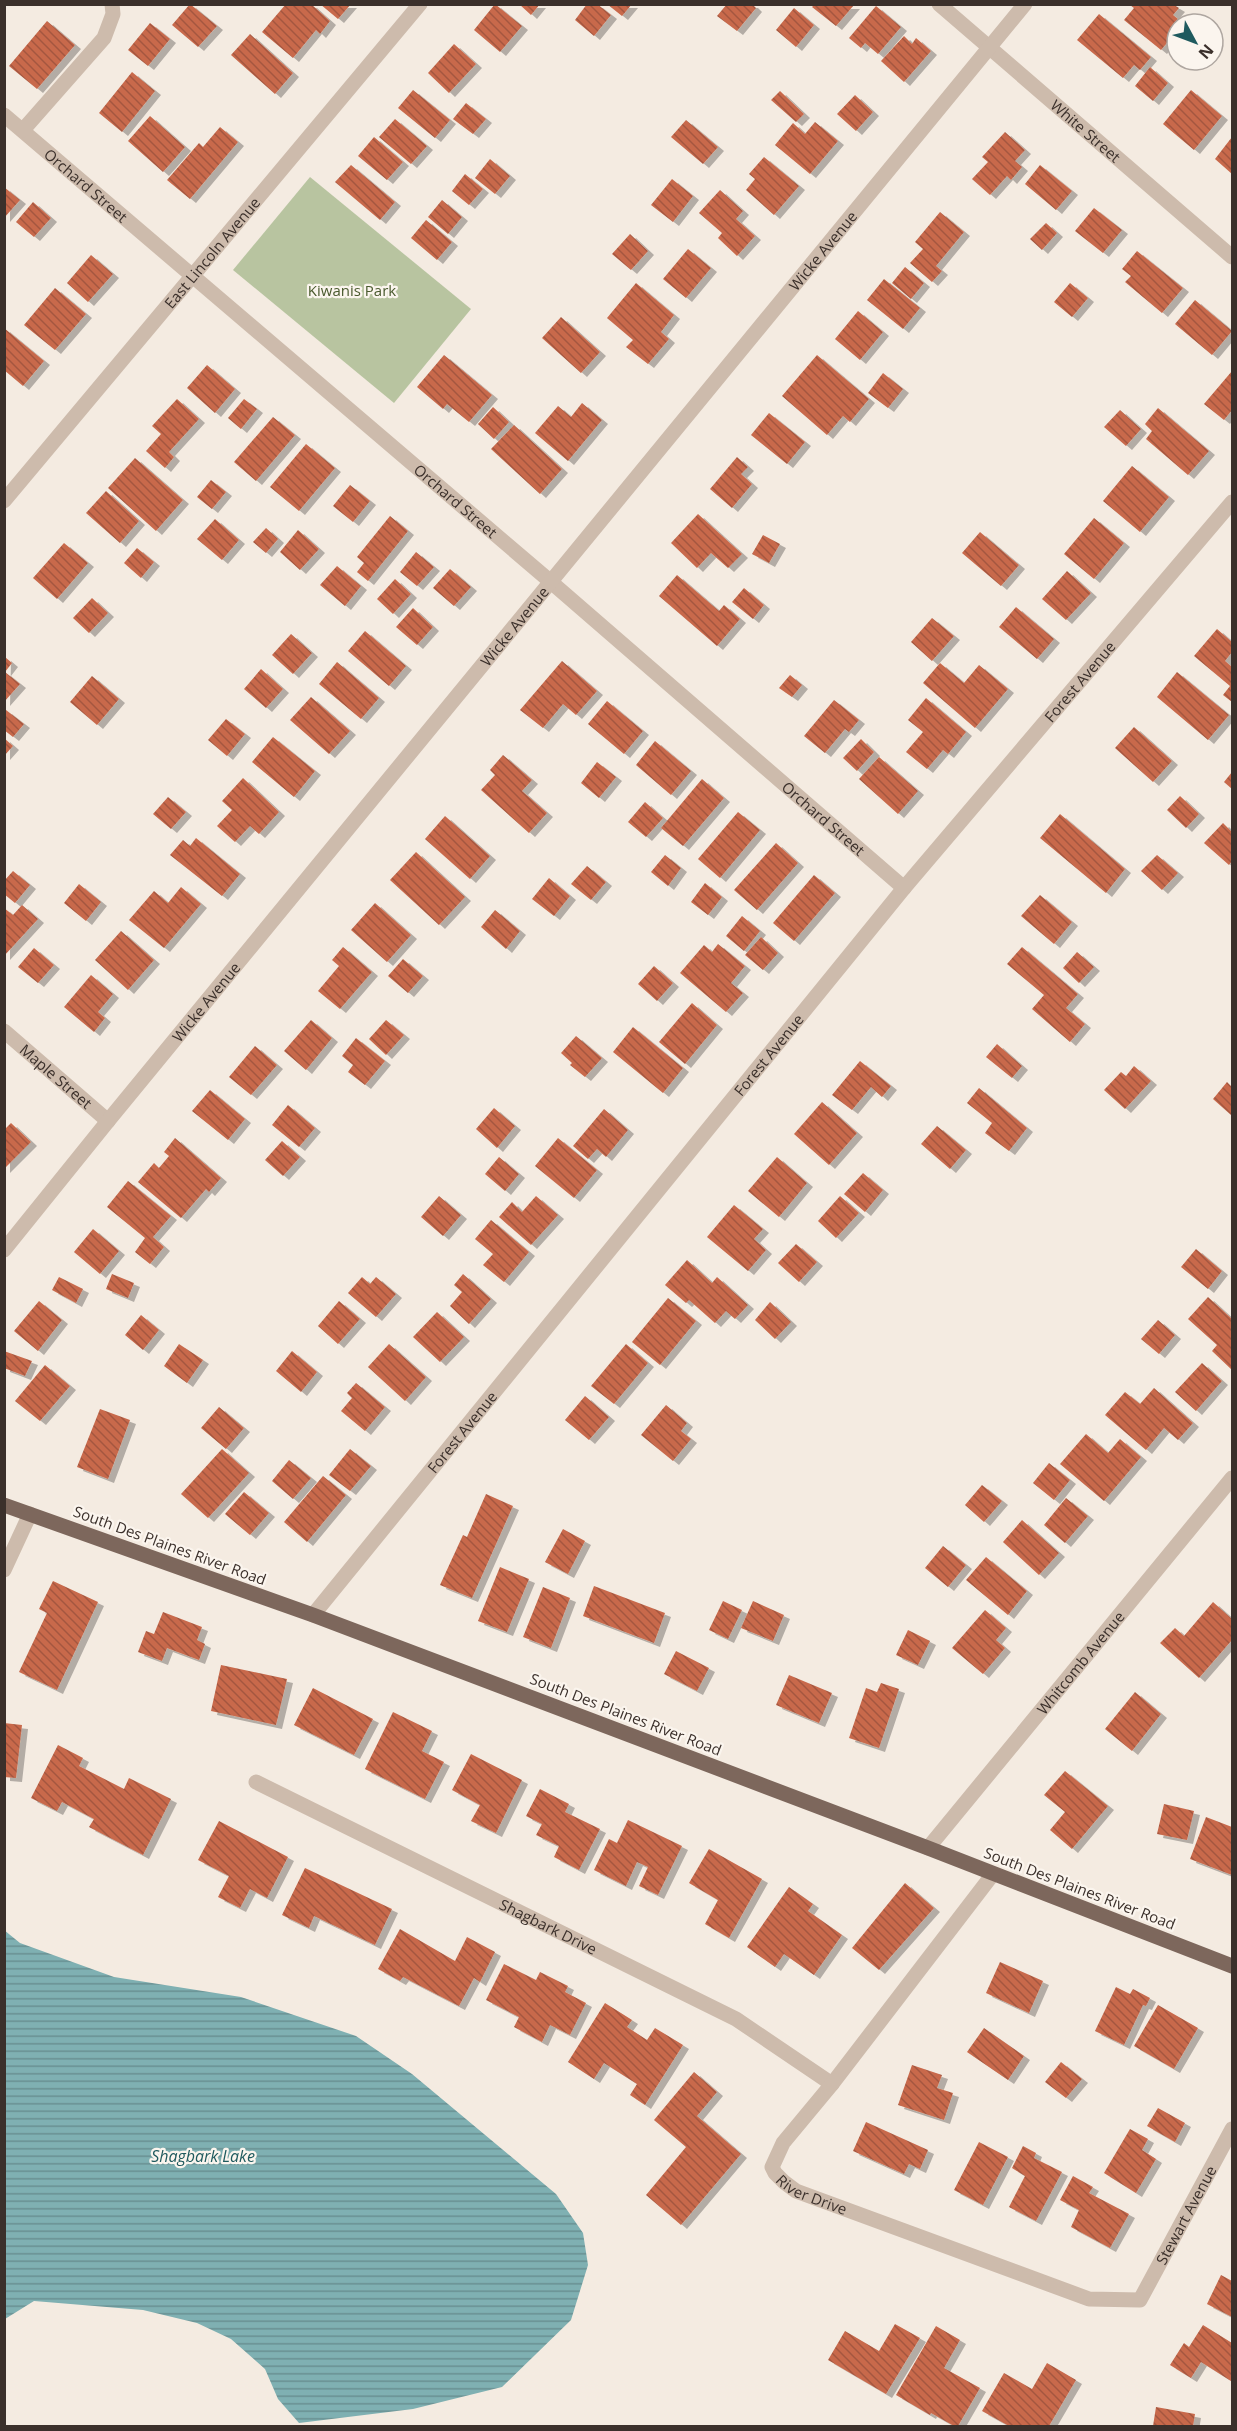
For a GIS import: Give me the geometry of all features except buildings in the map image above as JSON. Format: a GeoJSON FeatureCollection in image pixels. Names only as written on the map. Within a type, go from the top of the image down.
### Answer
{"type":"FeatureCollection","features":[{"type":"Feature","properties":{"kind":"main road","name":"South Des Plaines River Road"},"geometry":{"type":"LineString","coordinates":[[4,1505],[313,1616],[928,1848],[1233,1966]]}},
{"type":"Feature","properties":{"kind":"street"},"geometry":{"type":"LineString","coordinates":[[23,130],[104,38],[113,14],[112,4]]}},
{"type":"Feature","properties":{"kind":"street","name":"East Lincoln Avenue"},"geometry":{"type":"LineString","coordinates":[[4,501],[420,4]]}},
{"type":"Feature","properties":{"kind":"street","name":"White Street"},"geometry":{"type":"LineString","coordinates":[[939,4],[1233,257]]}},
{"type":"Feature","properties":{"kind":"street","name":"Wicke Avenue"},"geometry":{"type":"LineString","coordinates":[[4,1250],[1025,4]]}},
{"type":"Feature","properties":{"kind":"street","name":"Orchard Street"},"geometry":{"type":"LineString","coordinates":[[4,115],[551,582],[904,888]]}},
{"type":"Feature","properties":{"kind":"street","name":"Forest Avenue"},"geometry":{"type":"LineString","coordinates":[[313,1616],[904,888],[1233,502]]}},
{"type":"Feature","properties":{"kind":"street","name":"Maple Street"},"geometry":{"type":"LineString","coordinates":[[4,1032],[108,1121]]}},
{"type":"Feature","properties":{"kind":"street","name":"Whitcomb Avenue"},"geometry":{"type":"LineString","coordinates":[[928,1848],[1233,1478]]}},
{"type":"Feature","properties":{"kind":"street"},"geometry":{"type":"LineString","coordinates":[[4,1570],[30,1514]]}},
{"type":"Feature","properties":{"kind":"street","name":"Shagbark Drive"},"geometry":{"type":"LineString","coordinates":[[256,1782],[736,2019],[832,2084]]}},
{"type":"Feature","properties":{"kind":"street","name":"River Drive"},"geometry":{"type":"LineString","coordinates":[[993,1874],[832,2084],[783,2143],[772,2167],[775,2173],[796,2191],[1089,2299],[1140,2300]]}},
{"type":"Feature","properties":{"kind":"street","name":"Stewart Avenue"},"geometry":{"type":"LineString","coordinates":[[1140,2300],[1233,2129]]}},
{"type":"Feature","properties":{"kind":"green space","name":"Kiwanis Park"},"geometry":{"type":"Polygon","coordinates":[[[310,177],[471,309],[394,403],[233,270],[310,177]]]}},
{"type":"Feature","properties":{"kind":"water","name":"Shagbark Lake"},"geometry":{"type":"Polygon","coordinates":[[[4,1930],[20,1943],[114,1977],[241,1997],[356,2036],[412,2074],[556,2194],[583,2233],[588,2265],[571,2320],[502,2387],[413,2409],[299,2423],[278,2399],[265,2369],[231,2339],[197,2323],[143,2310],[34,2301],[5,2319],[4,1930]]]}}]}
